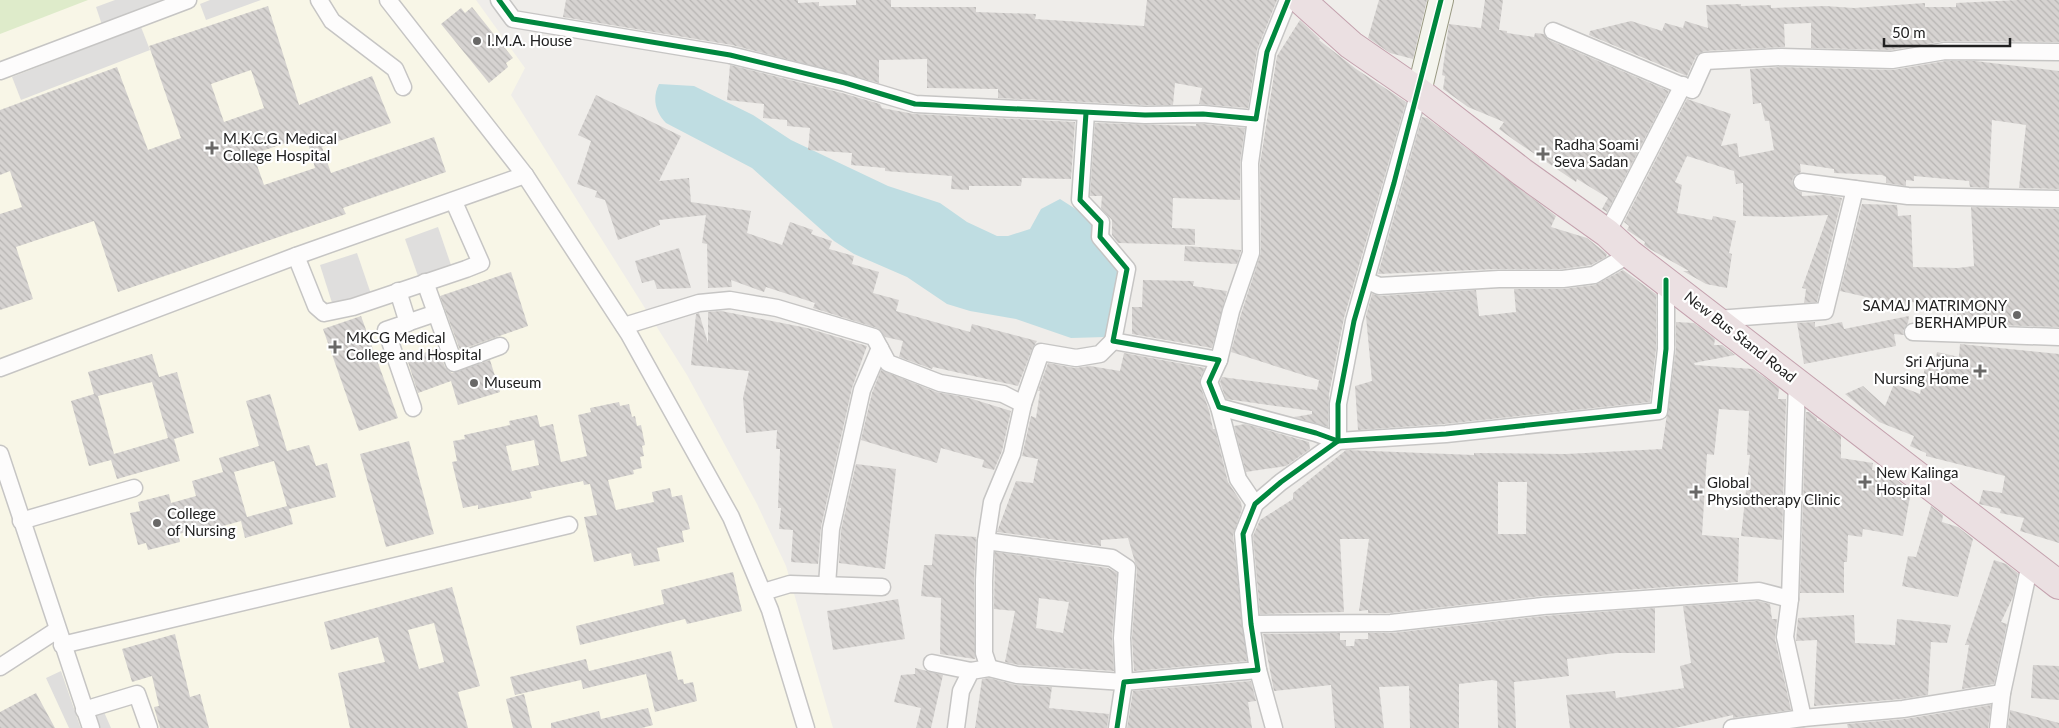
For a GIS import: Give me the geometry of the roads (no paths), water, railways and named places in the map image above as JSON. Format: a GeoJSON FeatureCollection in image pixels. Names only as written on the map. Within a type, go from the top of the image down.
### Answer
{"type":"FeatureCollection","features":[{"type":"Feature","properties":{"kind":"highway","name":"New Bus Stand Road"},"geometry":{"type":"LineString","coordinates":[[1301,0],[1352,45],[1419,92],[1522,172],[1607,234],[1630,254],[1717,319],[2059,586]]}},
{"type":"Feature","properties":{"kind":"street"},"geometry":{"type":"LineString","coordinates":[[0,71],[188,0]]}},
{"type":"Feature","properties":{"kind":"street"},"geometry":{"type":"LineString","coordinates":[[319,0],[332,21],[395,69],[403,87]]}},
{"type":"Feature","properties":{"kind":"street"},"geometry":{"type":"LineString","coordinates":[[388,0],[526,176],[624,326],[731,517],[763,592],[806,728]]}},
{"type":"Feature","properties":{"kind":"street"},"geometry":{"type":"LineString","coordinates":[[499,0],[513,19],[730,55],[845,83],[915,104],[1086,113],[1203,114],[1256,119]]}},
{"type":"Feature","properties":{"kind":"street"},"geometry":{"type":"LineString","coordinates":[[1255,504],[1238,479],[1219,407],[1209,382],[1219,360],[1231,311],[1251,253],[1250,163],[1256,119],[1267,52],[1288,0]]}},
{"type":"Feature","properties":{"kind":"street"},"geometry":{"type":"LineString","coordinates":[[1338,441],[1338,404],[1354,321],[1419,92],[1441,0]]}},
{"type":"Feature","properties":{"kind":"street"},"geometry":{"type":"LineString","coordinates":[[1553,31],[1692,90],[1705,61],[1781,57],[1892,60],[1945,51],[2059,52]]}},
{"type":"Feature","properties":{"kind":"street"},"geometry":{"type":"LineString","coordinates":[[1607,234],[1683,85]]}},
{"type":"Feature","properties":{"kind":"street"},"geometry":{"type":"LineString","coordinates":[[989,668],[984,653],[986,540],[992,502],[1012,454],[1023,404],[1041,352],[1076,358],[1100,354],[1113,342],[1127,269],[1100,237],[1101,222],[1080,200],[1086,113]]}},
{"type":"Feature","properties":{"kind":"street"},"geometry":{"type":"LineString","coordinates":[[0,368],[296,256],[526,176]]}},
{"type":"Feature","properties":{"kind":"street"},"geometry":{"type":"LineString","coordinates":[[1802,182],[1908,196],[2059,199]]}},
{"type":"Feature","properties":{"kind":"street"},"geometry":{"type":"LineString","coordinates":[[1717,319],[1825,311],[1855,189]]}},
{"type":"Feature","properties":{"kind":"street"},"geometry":{"type":"LineString","coordinates":[[296,256],[316,306],[324,313],[336,312],[481,263],[454,202]]}},
{"type":"Feature","properties":{"kind":"street"},"geometry":{"type":"LineString","coordinates":[[1366,280],[1378,286],[1491,279],[1564,279],[1594,275],[1630,254]]}},
{"type":"Feature","properties":{"kind":"street"},"geometry":{"type":"LineString","coordinates":[[1219,407],[1316,433],[1338,441],[1446,434],[1660,410],[1666,350],[1666,280]]}},
{"type":"Feature","properties":{"kind":"street"},"geometry":{"type":"LineString","coordinates":[[425,282],[454,363],[500,346]]}},
{"type":"Feature","properties":{"kind":"street"},"geometry":{"type":"LineString","coordinates":[[398,291],[408,323]]}},
{"type":"Feature","properties":{"kind":"street"},"geometry":{"type":"LineString","coordinates":[[624,326],[699,303],[730,300],[777,308],[874,337],[888,363],[940,383],[1003,394],[1023,404]]}},
{"type":"Feature","properties":{"kind":"street"},"geometry":{"type":"LineString","coordinates":[[413,408],[386,330],[436,313]]}},
{"type":"Feature","properties":{"kind":"street"},"geometry":{"type":"LineString","coordinates":[[1913,332],[2059,337]]}},
{"type":"Feature","properties":{"kind":"street"},"geometry":{"type":"LineString","coordinates":[[1113,342],[1219,360]]}},
{"type":"Feature","properties":{"kind":"street"},"geometry":{"type":"LineString","coordinates":[[827,585],[833,520],[862,390],[880,348]]}},
{"type":"Feature","properties":{"kind":"street"},"geometry":{"type":"LineString","coordinates":[[1797,382],[1790,599],[1785,638],[1803,718]]}},
{"type":"Feature","properties":{"kind":"street"},"geometry":{"type":"LineString","coordinates":[[1274,728],[1258,670],[1251,624],[1243,534],[1255,504],[1281,482],[1338,441]]}},
{"type":"Feature","properties":{"kind":"street"},"geometry":{"type":"LineString","coordinates":[[1,464],[91,728]]}},
{"type":"Feature","properties":{"kind":"street"},"geometry":{"type":"LineString","coordinates":[[21,521],[134,488]]}},
{"type":"Feature","properties":{"kind":"street"},"geometry":{"type":"LineString","coordinates":[[0,667],[60,638],[568,525]]}},
{"type":"Feature","properties":{"kind":"street"},"geometry":{"type":"LineString","coordinates":[[986,540],[1112,558],[1126,568],[1122,638],[1124,682],[1117,728]]}},
{"type":"Feature","properties":{"kind":"street"},"geometry":{"type":"LineString","coordinates":[[1998,728],[2002,693],[2030,564]]}},
{"type":"Feature","properties":{"kind":"street"},"geometry":{"type":"LineString","coordinates":[[763,592],[790,584],[882,587]]}},
{"type":"Feature","properties":{"kind":"street"},"geometry":{"type":"LineString","coordinates":[[1251,624],[1391,623],[1543,606],[1759,591],[1790,599]]}},
{"type":"Feature","properties":{"kind":"street"},"geometry":{"type":"LineString","coordinates":[[932,663],[971,671],[989,668],[1018,675],[1124,682],[1258,670]]}},
{"type":"Feature","properties":{"kind":"street"},"geometry":{"type":"LineString","coordinates":[[956,728],[961,691],[971,671]]}},
{"type":"Feature","properties":{"kind":"street"},"geometry":{"type":"LineString","coordinates":[[1732,728],[1803,718],[1903,709],[2002,693]]}},
{"type":"Feature","properties":{"kind":"street"},"geometry":{"type":"LineString","coordinates":[[84,710],[136,694],[150,728]]}},
{"type":"Feature","properties":{"kind":"water"},"geometry":{"type":"Polygon","coordinates":[[[659,84],[694,86],[753,115],[791,140],[888,186],[940,203],[967,222],[997,236],[1008,236],[1030,229],[1041,209],[1060,199],[1093,220],[1123,275],[1106,337],[1071,338],[1016,319],[970,311],[947,304],[907,277],[854,254],[834,241],[752,168],[666,123],[657,110],[655,100],[659,84]]]}},
{"type":"Feature","properties":{"kind":"place","name":"I.M.A. House"},"geometry":{"type":"Point","coordinates":[477,41]}},
{"type":"Feature","properties":{"kind":"place","name":"M.K.C.G. Medical College Hospital"},"geometry":{"type":"Point","coordinates":[212,148]}},
{"type":"Feature","properties":{"kind":"place","name":"Radha Soami Seva Sadan"},"geometry":{"type":"Point","coordinates":[1543,154]}},
{"type":"Feature","properties":{"kind":"place","name":"SAMAJ MATRIMONY BERHAMPUR"},"geometry":{"type":"Point","coordinates":[2017,315]}},
{"type":"Feature","properties":{"kind":"place","name":"MKCG Medical College and Hospital"},"geometry":{"type":"Point","coordinates":[335,347]}},
{"type":"Feature","properties":{"kind":"place","name":"Sri Arjuna Nursing Home"},"geometry":{"type":"Point","coordinates":[1980,371]}},
{"type":"Feature","properties":{"kind":"place","name":"Museum"},"geometry":{"type":"Point","coordinates":[474,383]}},
{"type":"Feature","properties":{"kind":"place","name":"New Kalinga Hospital"},"geometry":{"type":"Point","coordinates":[1865,482]}},
{"type":"Feature","properties":{"kind":"place","name":"Global Physiotherapy Clinic"},"geometry":{"type":"Point","coordinates":[1696,492]}},
{"type":"Feature","properties":{"kind":"place","name":"College of Nursing"},"geometry":{"type":"Point","coordinates":[157,523]}}]}
